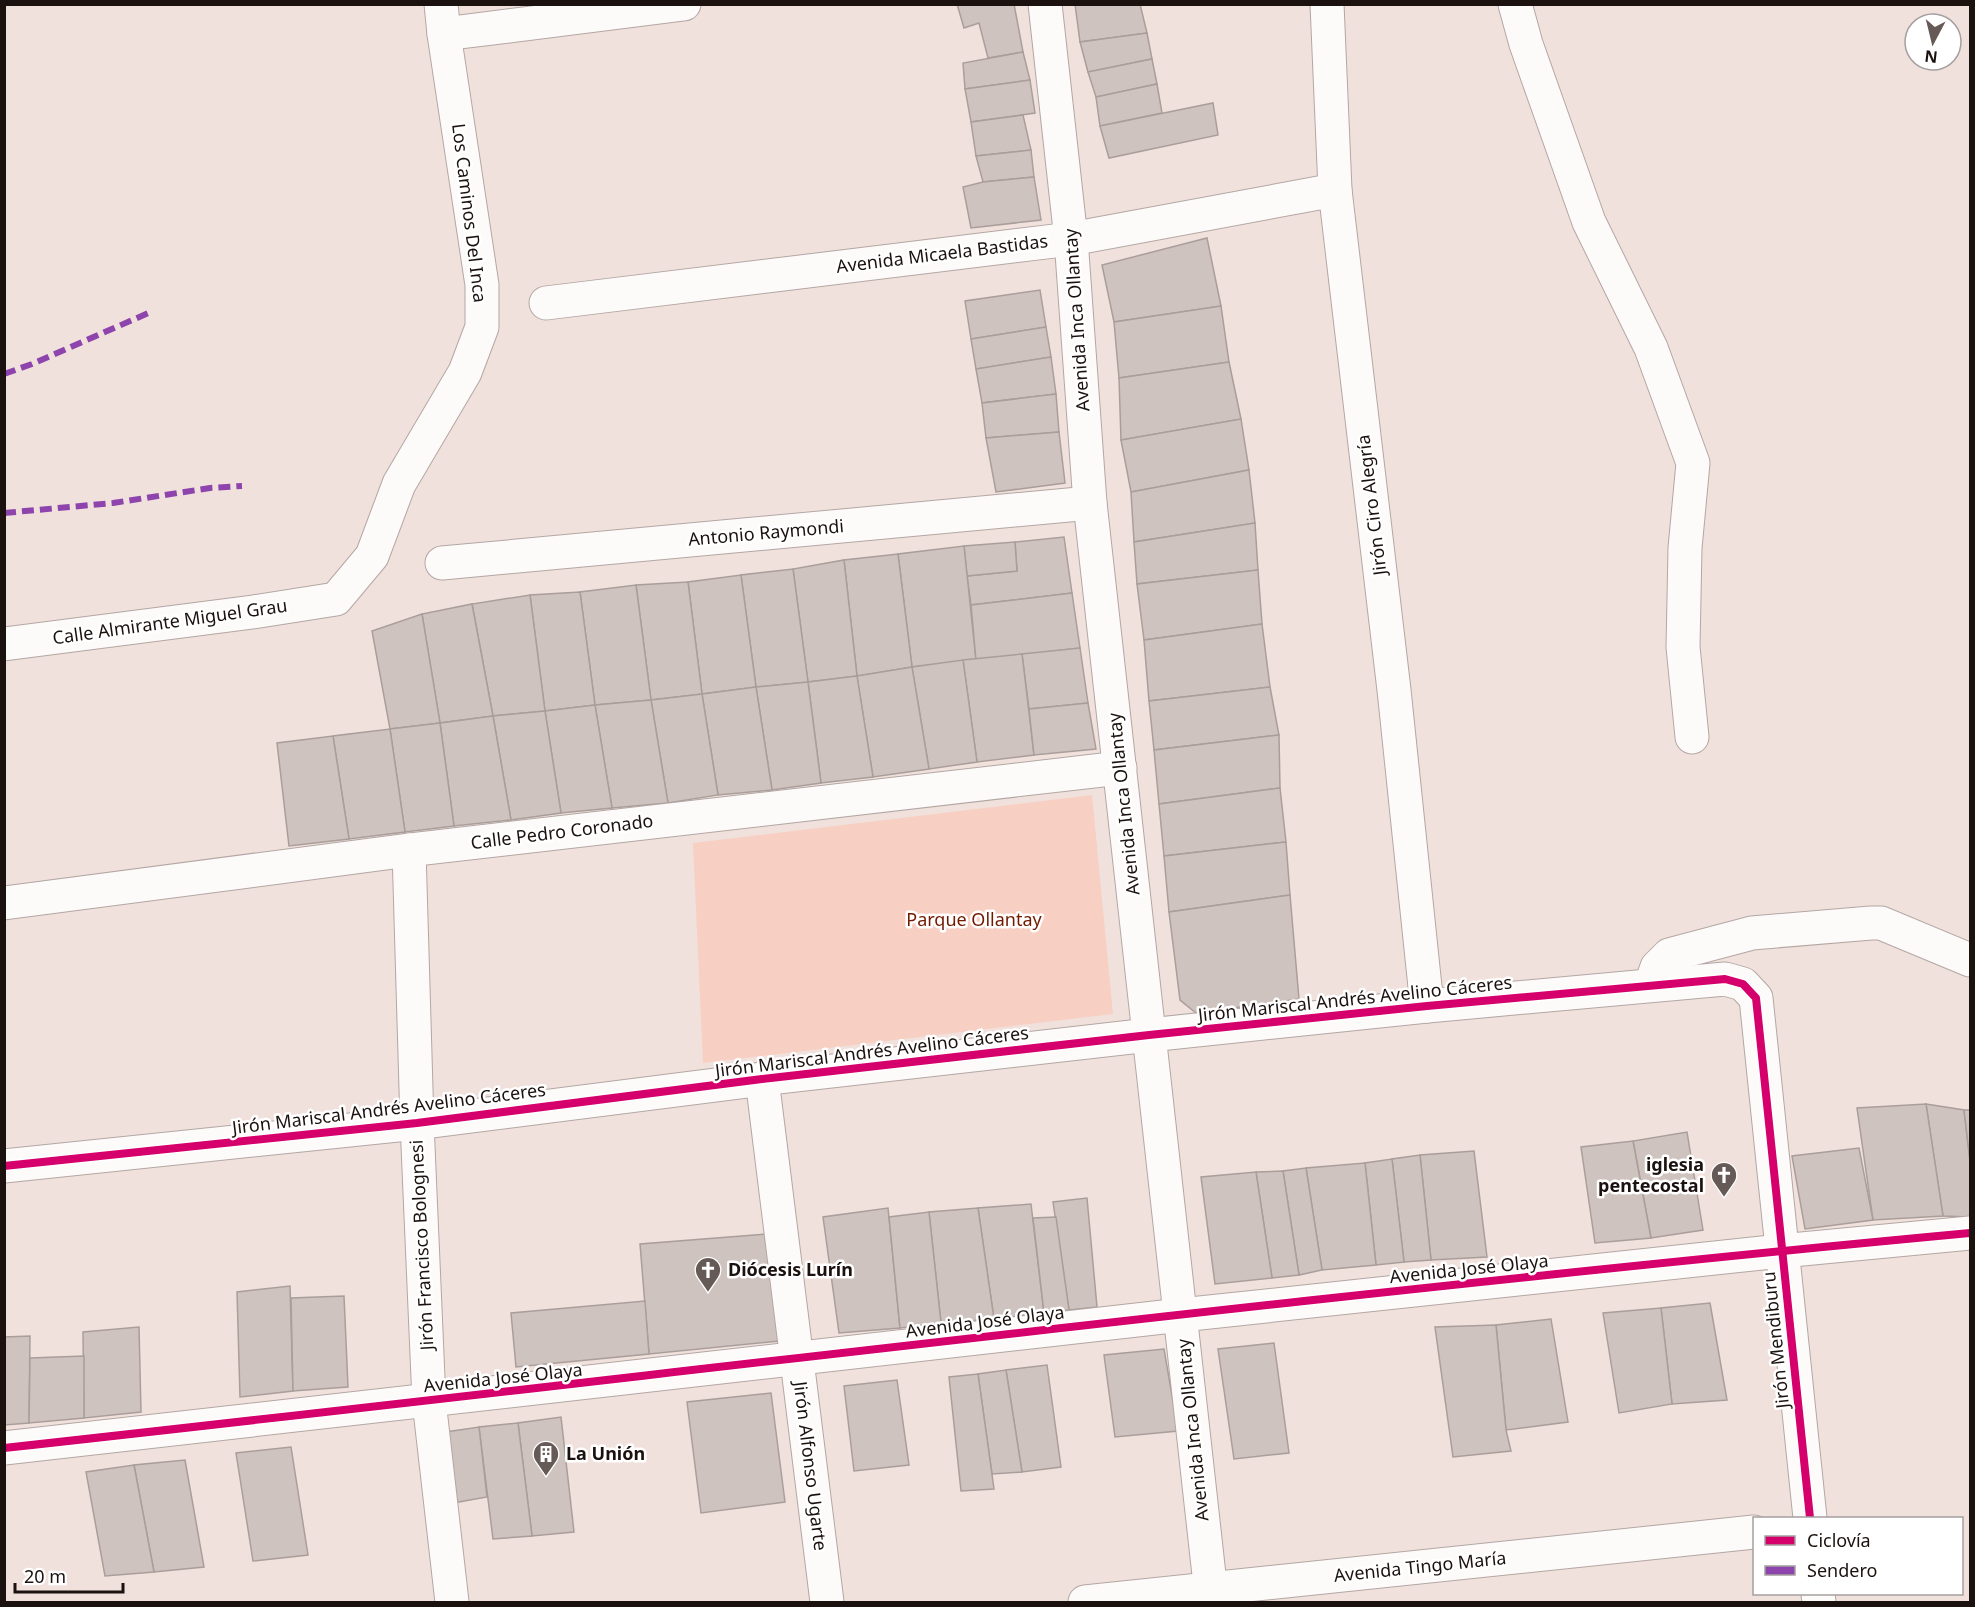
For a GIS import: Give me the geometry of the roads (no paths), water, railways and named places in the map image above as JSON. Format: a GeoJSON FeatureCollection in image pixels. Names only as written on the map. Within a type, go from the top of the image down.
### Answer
{"type":"FeatureCollection","features":[{"type":"Feature","properties":{"kind":"street"},"geometry":{"type":"LineString","coordinates":[[442,19],[684,4]]}},
{"type":"Feature","properties":{"kind":"street","name":"Avenida Inca Ollantay"},"geometry":{"type":"LineString","coordinates":[[1045,4],[1071,238],[1090,503],[1211,1596]]}},
{"type":"Feature","properties":{"kind":"street","name":"Jirón Ciro Alegría"},"geometry":{"type":"LineString","coordinates":[[1327,4],[1335,190],[1394,690],[1427,1006]]}},
{"type":"Feature","properties":{"kind":"street"},"geometry":{"type":"LineString","coordinates":[[1515,4],[1526,44],[1589,222],[1651,348],[1693,463],[1685,548],[1683,647],[1692,737]]}},
{"type":"Feature","properties":{"kind":"street","name":"Los Caminos Del Inca"},"geometry":{"type":"LineString","coordinates":[[336,599],[372,556],[399,483],[465,372],[482,327],[482,285],[442,19]]}},
{"type":"Feature","properties":{"kind":"street","name":"Avenida Micaela Bastidas"},"geometry":{"type":"LineString","coordinates":[[546,303],[1071,238],[1335,190]]}},
{"type":"Feature","properties":{"kind":"street","name":"Antonio Raymondi"},"geometry":{"type":"LineString","coordinates":[[442,563],[1090,503]]}},
{"type":"Feature","properties":{"kind":"street","name":"Calle Almirante Miguel Grau"},"geometry":{"type":"LineString","coordinates":[[4,644],[336,599]]}},
{"type":"Feature","properties":{"kind":"street","name":"Calle Pedro Coronado"},"geometry":{"type":"LineString","coordinates":[[4,903],[409,850],[1120,768]]}},
{"type":"Feature","properties":{"kind":"street","name":"Jirón Francisco Bolognesi"},"geometry":{"type":"LineString","coordinates":[[409,850],[417,1123],[429,1401],[452,1602]]}},
{"type":"Feature","properties":{"kind":"street"},"geometry":{"type":"LineString","coordinates":[[1651,984],[1657,967],[1669,955],[1752,933],[1871,923],[1881,923],[1971,960]]}},
{"type":"Feature","properties":{"kind":"street","name":"Jirón Mariscal Andrés Avelino Cáceres"},"geometry":{"type":"LineString","coordinates":[[4,1166],[417,1123],[762,1079],[1149,1035],[1651,984],[1725,979],[1743,984]]}},
{"type":"Feature","properties":{"kind":"street","name":"Jirón Mendiburu"},"geometry":{"type":"LineString","coordinates":[[1743,984],[1756,998],[1810,1517]]}},
{"type":"Feature","properties":{"kind":"street","name":"Jirón Alfonso Ugarte"},"geometry":{"type":"LineString","coordinates":[[762,1079],[827,1602]]}},
{"type":"Feature","properties":{"kind":"street","name":"Avenida José Olaya"},"geometry":{"type":"LineString","coordinates":[[4,1448],[1181,1315],[1971,1233]]}},
{"type":"Feature","properties":{"kind":"street","name":"Avenida Tingo María"},"geometry":{"type":"LineString","coordinates":[[1085,1602],[1211,1596],[1753,1532]]}},
{"type":"Feature","properties":{"kind":"place","name":"iglesia pentecostal"},"geometry":{"type":"Point","coordinates":[1724,1198]}},
{"type":"Feature","properties":{"kind":"place","name":"Diócesis Lurín"},"geometry":{"type":"Point","coordinates":[708,1293]}},
{"type":"Feature","properties":{"kind":"place","name":"La Unión"},"geometry":{"type":"Point","coordinates":[546,1477]}},
{"type":"Feature","properties":{"kind":"park label","name":"Parque Ollantay"},"geometry":{"type":"Point","coordinates":[974,920]}}]}
